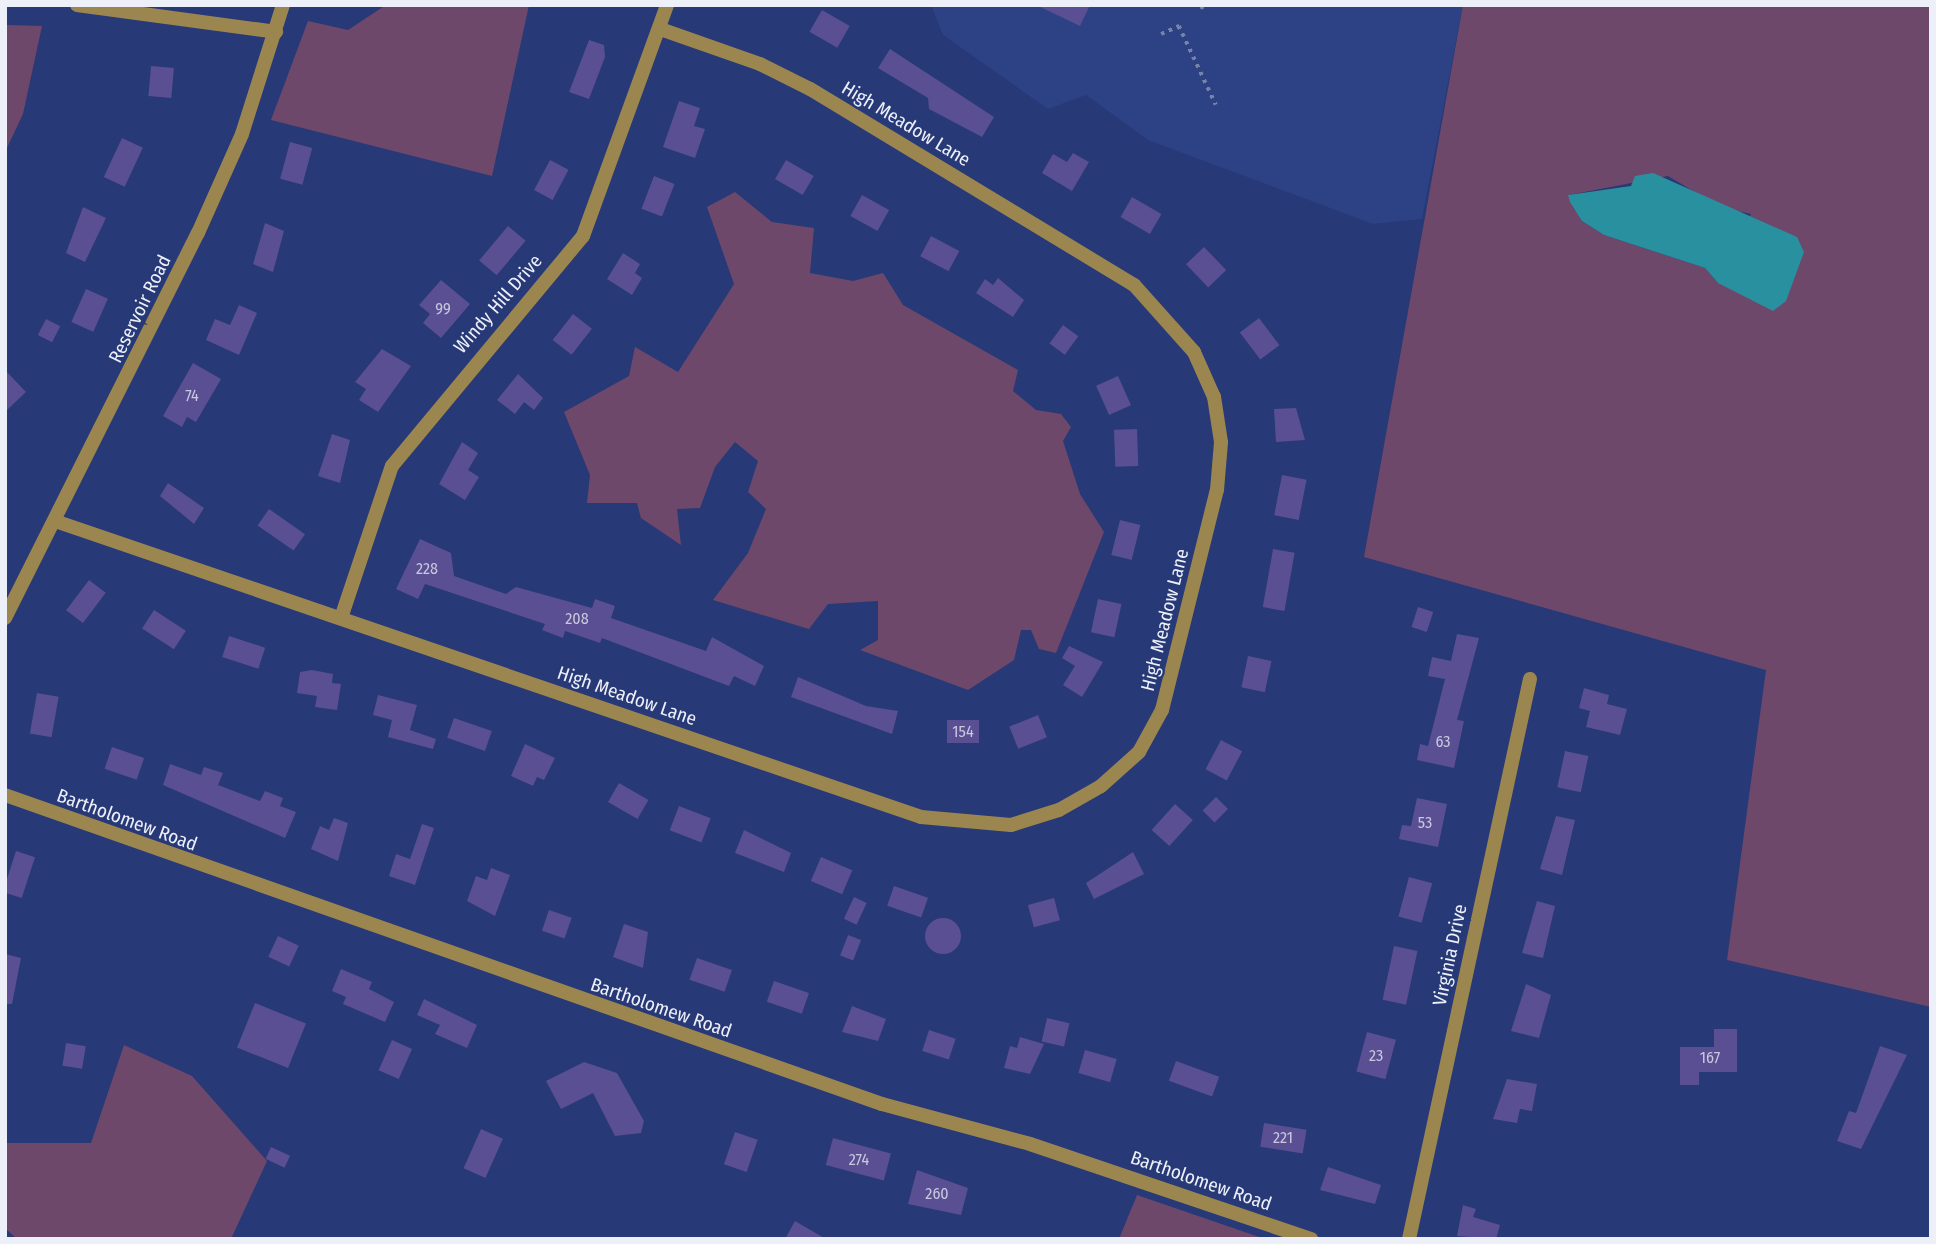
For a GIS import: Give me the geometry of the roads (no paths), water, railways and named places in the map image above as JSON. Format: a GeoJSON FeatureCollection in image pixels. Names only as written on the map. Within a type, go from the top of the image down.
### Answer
{"type":"FeatureCollection","features":[{"type":"Feature","properties":{"kind":"street"},"geometry":{"type":"LineString","coordinates":[[77,5],[276,32]]}},
{"type":"Feature","properties":{"kind":"street","name":"Reservoir Road"},"geometry":{"type":"LineString","coordinates":[[5,618],[198,233],[276,32],[283,5]]}},
{"type":"Feature","properties":{"kind":"street","name":"Windy Hill Drive"},"geometry":{"type":"LineString","coordinates":[[341,618],[391,466],[583,236],[667,5]]}},
{"type":"Feature","properties":{"kind":"street","name":"High Meadow Lane"},"geometry":{"type":"LineString","coordinates":[[55,521],[921,817],[964,825],[1011,825],[1070,804],[1139,752],[1162,710],[1217,490],[1221,442],[1214,397],[1169,317],[1134,285],[810,89],[760,64],[660,29]]}},
{"type":"Feature","properties":{"kind":"street","name":"Virginia Drive"},"geometry":{"type":"LineString","coordinates":[[1409,1239],[1530,679]]}},
{"type":"Feature","properties":{"kind":"street","name":"Bartholomew Road"},"geometry":{"type":"LineString","coordinates":[[5,795],[869,1100],[1030,1144],[1311,1239]]}}]}
